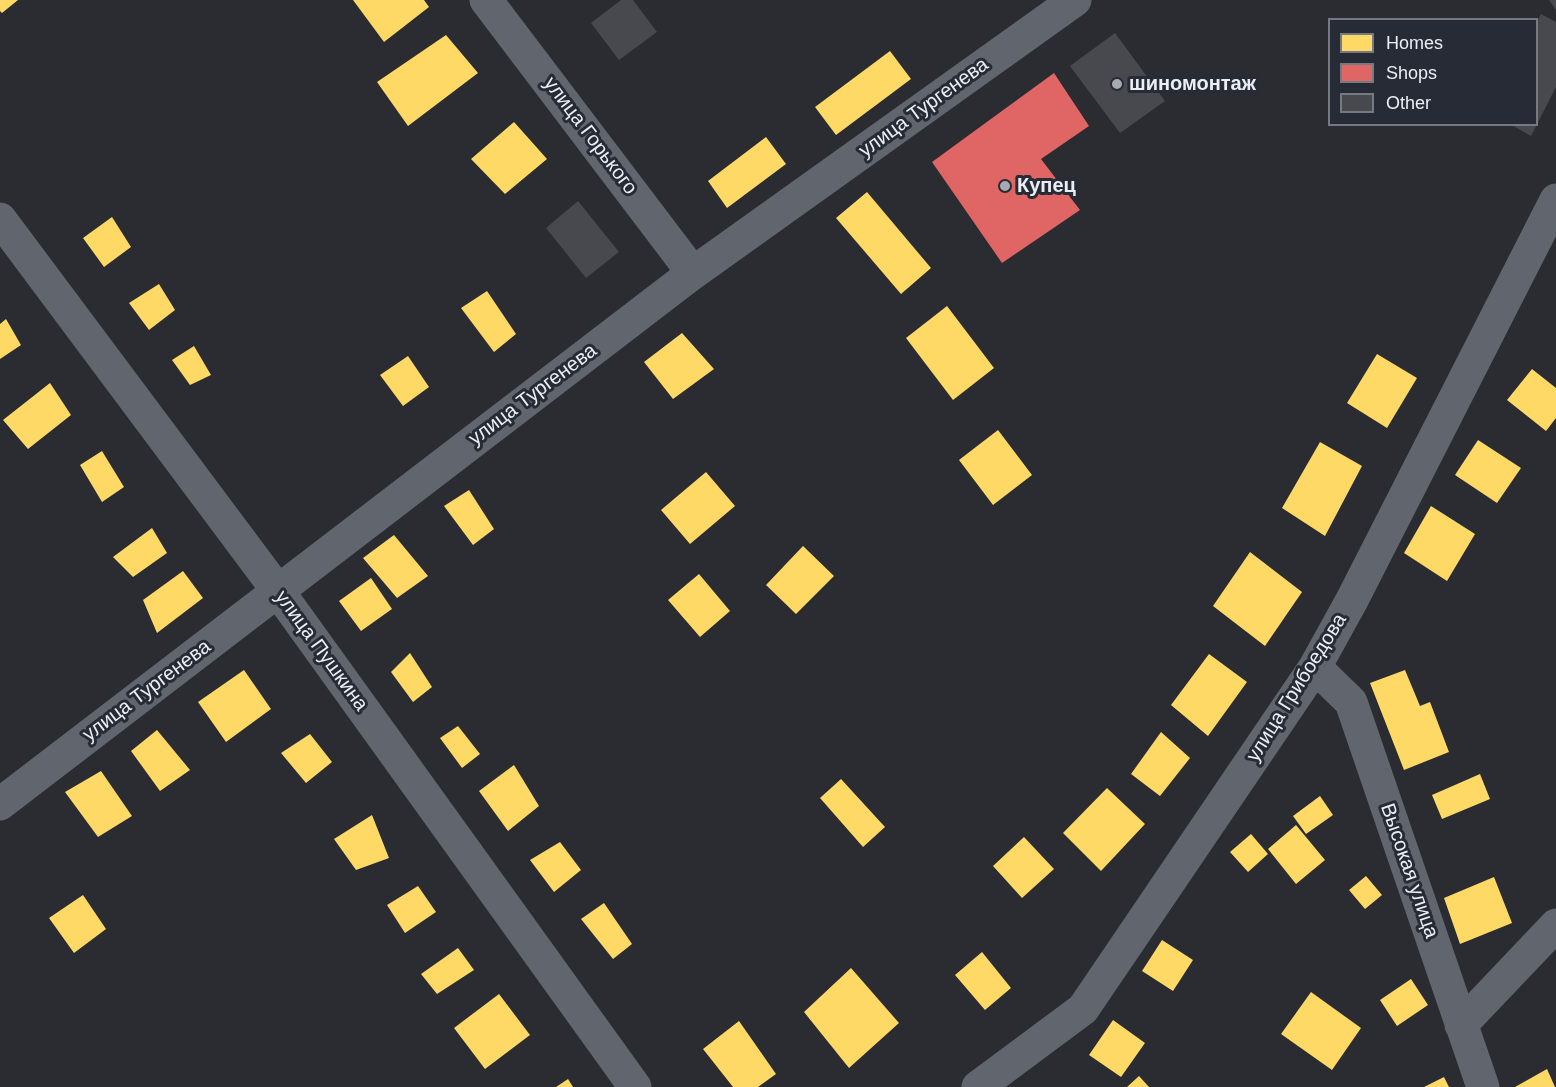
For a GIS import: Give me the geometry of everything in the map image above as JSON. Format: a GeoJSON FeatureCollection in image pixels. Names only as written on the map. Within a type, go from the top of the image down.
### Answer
{"type":"FeatureCollection","features":[{"type":"Feature","properties":{"kind":"street","name":"улица Горького"},"geometry":{"type":"LineString","coordinates":[[486,0],[693,273]]}},
{"type":"Feature","properties":{"kind":"street","name":"улица Тургенева"},"geometry":{"type":"LineString","coordinates":[[0,804],[693,273],[1075,0]]}},
{"type":"Feature","properties":{"kind":"street","name":"улица Грибоедова"},"geometry":{"type":"LineString","coordinates":[[978,1087],[1083,1009],[1315,668],[1555,206]]}},
{"type":"Feature","properties":{"kind":"street","name":"улица Пушкина"},"geometry":{"type":"LineString","coordinates":[[0,219],[278,591],[635,1087]]}},
{"type":"Feature","properties":{"kind":"street","name":"Высокая улица"},"geometry":{"type":"LineString","coordinates":[[1315,668],[1351,702],[1483,1087]]}},
{"type":"Feature","properties":{"kind":"street"},"geometry":{"type":"LineString","coordinates":[[1461,1025],[1556,925]]}},
{"type":"Feature","properties":{"kind":"building: Homes"},"geometry":{"type":"Polygon","coordinates":[[[0,0],[18,0],[2,13],[0,0]]]}},
{"type":"Feature","properties":{"kind":"building: Homes"},"geometry":{"type":"Polygon","coordinates":[[[353,0],[424,0],[429,7],[384,42],[353,0]]]}},
{"type":"Feature","properties":{"kind":"building: Homes"},"geometry":{"type":"Polygon","coordinates":[[[446,35],[478,73],[408,126],[377,82],[446,35]]]}},
{"type":"Feature","properties":{"kind":"building: Homes"},"geometry":{"type":"Polygon","coordinates":[[[890,51],[911,79],[836,135],[815,107],[890,51]]]}},
{"type":"Feature","properties":{"kind":"building: Homes"},"geometry":{"type":"Polygon","coordinates":[[[514,122],[547,159],[505,194],[471,159],[514,122]]]}},
{"type":"Feature","properties":{"kind":"building: Homes"},"geometry":{"type":"Polygon","coordinates":[[[766,137],[786,164],[727,208],[708,181],[766,137]]]}},
{"type":"Feature","properties":{"kind":"building: Homes"},"geometry":{"type":"Polygon","coordinates":[[[867,192],[931,268],[901,294],[836,218],[867,192]]]}},
{"type":"Feature","properties":{"kind":"building: Homes"},"geometry":{"type":"Polygon","coordinates":[[[112,217],[131,247],[104,267],[83,238],[112,217]]]}},
{"type":"Feature","properties":{"kind":"building: Homes"},"geometry":{"type":"Polygon","coordinates":[[[159,284],[175,310],[149,330],[129,303],[159,284]]]}},
{"type":"Feature","properties":{"kind":"building: Homes"},"geometry":{"type":"Polygon","coordinates":[[[487,291],[516,334],[494,352],[461,308],[487,291]]]}},
{"type":"Feature","properties":{"kind":"building: Homes"},"geometry":{"type":"Polygon","coordinates":[[[947,306],[994,368],[953,400],[906,338],[947,306]]]}},
{"type":"Feature","properties":{"kind":"building: Homes"},"geometry":{"type":"Polygon","coordinates":[[[6,319],[21,345],[0,359],[0,324],[6,319]]]}},
{"type":"Feature","properties":{"kind":"building: Homes"},"geometry":{"type":"Polygon","coordinates":[[[682,333],[714,369],[673,399],[644,362],[682,333]]]}},
{"type":"Feature","properties":{"kind":"building: Homes"},"geometry":{"type":"Polygon","coordinates":[[[194,346],[211,375],[190,385],[172,360],[194,346]]]}},
{"type":"Feature","properties":{"kind":"building: Homes"},"geometry":{"type":"Polygon","coordinates":[[[1377,354],[1417,378],[1387,428],[1347,403],[1377,354]]]}},
{"type":"Feature","properties":{"kind":"building: Homes"},"geometry":{"type":"Polygon","coordinates":[[[408,356],[429,387],[403,406],[380,375],[408,356]]]}},
{"type":"Feature","properties":{"kind":"building: Homes"},"geometry":{"type":"Polygon","coordinates":[[[1532,369],[1556,388],[1556,418],[1546,431],[1507,400],[1532,369]]]}},
{"type":"Feature","properties":{"kind":"building: Homes"},"geometry":{"type":"Polygon","coordinates":[[[50,383],[71,415],[28,449],[3,420],[50,383]]]}},
{"type":"Feature","properties":{"kind":"building: Homes"},"geometry":{"type":"Polygon","coordinates":[[[998,430],[1032,475],[993,505],[959,460],[998,430]]]}},
{"type":"Feature","properties":{"kind":"building: Homes"},"geometry":{"type":"Polygon","coordinates":[[[1478,440],[1521,468],[1497,503],[1455,475],[1478,440]]]}},
{"type":"Feature","properties":{"kind":"building: Homes"},"geometry":{"type":"Polygon","coordinates":[[[1320,442],[1362,466],[1325,536],[1282,508],[1320,442]]]}},
{"type":"Feature","properties":{"kind":"building: Homes"},"geometry":{"type":"Polygon","coordinates":[[[102,451],[124,487],[102,502],[80,465],[102,451]]]}},
{"type":"Feature","properties":{"kind":"building: Homes"},"geometry":{"type":"Polygon","coordinates":[[[706,472],[735,506],[690,544],[661,510],[706,472]]]}},
{"type":"Feature","properties":{"kind":"building: Homes"},"geometry":{"type":"Polygon","coordinates":[[[469,490],[494,529],[473,545],[444,506],[469,490]]]}},
{"type":"Feature","properties":{"kind":"building: Homes"},"geometry":{"type":"Polygon","coordinates":[[[1431,506],[1475,534],[1447,581],[1404,553],[1431,506]]]}},
{"type":"Feature","properties":{"kind":"building: Homes"},"geometry":{"type":"Polygon","coordinates":[[[152,528],[167,553],[133,577],[113,557],[152,528]]]}},
{"type":"Feature","properties":{"kind":"building: Homes"},"geometry":{"type":"Polygon","coordinates":[[[394,535],[428,576],[397,598],[363,558],[394,535]]]}},
{"type":"Feature","properties":{"kind":"building: Homes"},"geometry":{"type":"Polygon","coordinates":[[[803,546],[834,576],[796,614],[766,585],[803,546]]]}},
{"type":"Feature","properties":{"kind":"building: Homes"},"geometry":{"type":"Polygon","coordinates":[[[1250,552],[1302,592],[1265,646],[1213,606],[1250,552]]]}},
{"type":"Feature","properties":{"kind":"building: Homes"},"geometry":{"type":"Polygon","coordinates":[[[183,571],[203,598],[157,633],[143,600],[183,571]]]}},
{"type":"Feature","properties":{"kind":"building: Homes"},"geometry":{"type":"Polygon","coordinates":[[[699,574],[730,611],[700,637],[668,600],[699,574]]]}},
{"type":"Feature","properties":{"kind":"building: Homes"},"geometry":{"type":"Polygon","coordinates":[[[371,578],[392,609],[361,631],[339,601],[371,578]]]}},
{"type":"Feature","properties":{"kind":"building: Homes"},"geometry":{"type":"Polygon","coordinates":[[[410,653],[432,687],[413,702],[391,672],[410,653]]]}},
{"type":"Feature","properties":{"kind":"building: Homes"},"geometry":{"type":"Polygon","coordinates":[[[1209,654],[1247,682],[1208,736],[1171,705],[1209,654]]]}},
{"type":"Feature","properties":{"kind":"building: Homes"},"geometry":{"type":"Polygon","coordinates":[[[244,670],[271,709],[226,742],[198,702],[244,670]]]}},
{"type":"Feature","properties":{"kind":"building: Homes"},"geometry":{"type":"Polygon","coordinates":[[[1405,670],[1420,706],[1430,702],[1449,752],[1404,770],[1370,683],[1405,670]]]}},
{"type":"Feature","properties":{"kind":"building: Homes"},"geometry":{"type":"Polygon","coordinates":[[[458,726],[480,754],[462,768],[440,738],[458,726]]]}},
{"type":"Feature","properties":{"kind":"building: Homes"},"geometry":{"type":"Polygon","coordinates":[[[157,730],[190,770],[160,791],[131,751],[157,730]]]}},
{"type":"Feature","properties":{"kind":"building: Homes"},"geometry":{"type":"Polygon","coordinates":[[[1161,732],[1190,758],[1160,796],[1131,774],[1161,732]]]}},
{"type":"Feature","properties":{"kind":"building: Homes"},"geometry":{"type":"Polygon","coordinates":[[[310,734],[332,762],[306,783],[281,753],[310,734]]]}},
{"type":"Feature","properties":{"kind":"building: Homes"},"geometry":{"type":"Polygon","coordinates":[[[514,765],[539,806],[508,831],[479,791],[514,765]]]}},
{"type":"Feature","properties":{"kind":"building: Homes"},"geometry":{"type":"Polygon","coordinates":[[[101,771],[132,816],[98,837],[65,792],[101,771]]]}},
{"type":"Feature","properties":{"kind":"building: Homes"},"geometry":{"type":"Polygon","coordinates":[[[1480,774],[1490,799],[1442,819],[1432,795],[1480,774]]]}},
{"type":"Feature","properties":{"kind":"building: Homes"},"geometry":{"type":"Polygon","coordinates":[[[841,779],[885,827],[863,847],[820,798],[841,779]]]}},
{"type":"Feature","properties":{"kind":"building: Homes"},"geometry":{"type":"Polygon","coordinates":[[[1107,788],[1145,824],[1101,871],[1063,833],[1107,788]]]}},
{"type":"Feature","properties":{"kind":"building: Homes"},"geometry":{"type":"Polygon","coordinates":[[[1320,796],[1333,815],[1306,834],[1293,816],[1320,796]]]}},
{"type":"Feature","properties":{"kind":"building: Homes"},"geometry":{"type":"Polygon","coordinates":[[[372,815],[389,858],[356,870],[334,839],[372,815]]]}},
{"type":"Feature","properties":{"kind":"building: Homes"},"geometry":{"type":"Polygon","coordinates":[[[1296,825],[1325,860],[1296,884],[1268,849],[1296,825]]]}},
{"type":"Feature","properties":{"kind":"building: Homes"},"geometry":{"type":"Polygon","coordinates":[[[1251,834],[1268,854],[1248,872],[1230,852],[1251,834]]]}},
{"type":"Feature","properties":{"kind":"building: Homes"},"geometry":{"type":"Polygon","coordinates":[[[1024,837],[1054,869],[1022,898],[993,866],[1024,837]]]}},
{"type":"Feature","properties":{"kind":"building: Homes"},"geometry":{"type":"Polygon","coordinates":[[[560,842],[581,870],[554,892],[530,860],[560,842]]]}},
{"type":"Feature","properties":{"kind":"building: Homes"},"geometry":{"type":"Polygon","coordinates":[[[1366,876],[1382,895],[1365,909],[1349,890],[1366,876]]]}},
{"type":"Feature","properties":{"kind":"building: Homes"},"geometry":{"type":"Polygon","coordinates":[[[1494,877],[1512,923],[1460,944],[1444,898],[1494,877]]]}},
{"type":"Feature","properties":{"kind":"building: Homes"},"geometry":{"type":"Polygon","coordinates":[[[418,886],[436,912],[405,933],[387,905],[418,886]]]}},
{"type":"Feature","properties":{"kind":"building: Homes"},"geometry":{"type":"Polygon","coordinates":[[[83,895],[106,929],[74,953],[49,918],[83,895]]]}},
{"type":"Feature","properties":{"kind":"building: Homes"},"geometry":{"type":"Polygon","coordinates":[[[604,903],[632,944],[613,959],[581,919],[604,903]]]}},
{"type":"Feature","properties":{"kind":"building: Homes"},"geometry":{"type":"Polygon","coordinates":[[[1162,940],[1193,960],[1173,991],[1142,971],[1162,940]]]}},
{"type":"Feature","properties":{"kind":"building: Homes"},"geometry":{"type":"Polygon","coordinates":[[[458,948],[474,970],[437,994],[421,974],[458,948]]]}},
{"type":"Feature","properties":{"kind":"building: Homes"},"geometry":{"type":"Polygon","coordinates":[[[982,952],[1011,988],[985,1010],[955,975],[982,952]]]}},
{"type":"Feature","properties":{"kind":"building: Homes"},"geometry":{"type":"Polygon","coordinates":[[[851,968],[899,1023],[849,1068],[804,1012],[851,968]]]}},
{"type":"Feature","properties":{"kind":"building: Homes"},"geometry":{"type":"Polygon","coordinates":[[[1411,979],[1428,1005],[1397,1026],[1380,1000],[1411,979]]]}},
{"type":"Feature","properties":{"kind":"building: Homes"},"geometry":{"type":"Polygon","coordinates":[[[1311,992],[1361,1028],[1332,1070],[1281,1034],[1311,992]]]}},
{"type":"Feature","properties":{"kind":"building: Homes"},"geometry":{"type":"Polygon","coordinates":[[[499,994],[530,1035],[485,1069],[454,1028],[499,994]]]}},
{"type":"Feature","properties":{"kind":"building: Homes"},"geometry":{"type":"Polygon","coordinates":[[[1113,1020],[1145,1043],[1121,1077],[1089,1055],[1113,1020]]]}},
{"type":"Feature","properties":{"kind":"building: Homes"},"geometry":{"type":"Polygon","coordinates":[[[739,1021],[776,1074],[758,1087],[733,1087],[703,1049],[739,1021]]]}},
{"type":"Feature","properties":{"kind":"building: Homes"},"geometry":{"type":"Polygon","coordinates":[[[1547,1069],[1555,1087],[1515,1087],[1547,1069]]]}},
{"type":"Feature","properties":{"kind":"building: Homes"},"geometry":{"type":"Polygon","coordinates":[[[1139,1076],[1149,1087],[1127,1087],[1139,1076]]]}},
{"type":"Feature","properties":{"kind":"building: Homes"},"geometry":{"type":"Polygon","coordinates":[[[1444,1077],[1449,1087],[1424,1087],[1444,1077]]]}},
{"type":"Feature","properties":{"kind":"building: Homes"},"geometry":{"type":"Polygon","coordinates":[[[568,1079],[573,1087],[556,1087],[568,1079]]]}},
{"type":"Feature","properties":{"kind":"building: Shops","name":"Купец"},"geometry":{"type":"Polygon","coordinates":[[[1054,73],[1089,126],[1041,159],[1080,210],[1002,263],[932,162],[1054,73]]]}},
{"type":"Feature","properties":{"kind":"building: Other"},"geometry":{"type":"Polygon","coordinates":[[[621,0],[633,0],[657,32],[619,60],[591,23],[621,0]]]}},
{"type":"Feature","properties":{"kind":"building: Other"},"geometry":{"type":"Polygon","coordinates":[[[1549,0],[1556,0],[1556,10],[1549,0]]]}},
{"type":"Feature","properties":{"kind":"building: Other"},"geometry":{"type":"Polygon","coordinates":[[[1541,14],[1556,22],[1556,87],[1538,122],[1538,19],[1541,14]]]}},
{"type":"Feature","properties":{"kind":"building: Other","name":"шиномонтаж"},"geometry":{"type":"Polygon","coordinates":[[[1115,33],[1165,101],[1120,133],[1070,66],[1115,33]]]}},
{"type":"Feature","properties":{"kind":"building: Other"},"geometry":{"type":"Polygon","coordinates":[[[1514,126],[1536,126],[1531,136],[1514,126]]]}},
{"type":"Feature","properties":{"kind":"building: Other"},"geometry":{"type":"Polygon","coordinates":[[[578,201],[619,252],[586,278],[546,228],[578,201]]]}},
{"type":"Feature","properties":{"kind":"place","name":"шиномонтаж"},"geometry":{"type":"Point","coordinates":[1117,84]}},
{"type":"Feature","properties":{"kind":"place","name":"Купец"},"geometry":{"type":"Point","coordinates":[1005,186]}}]}
